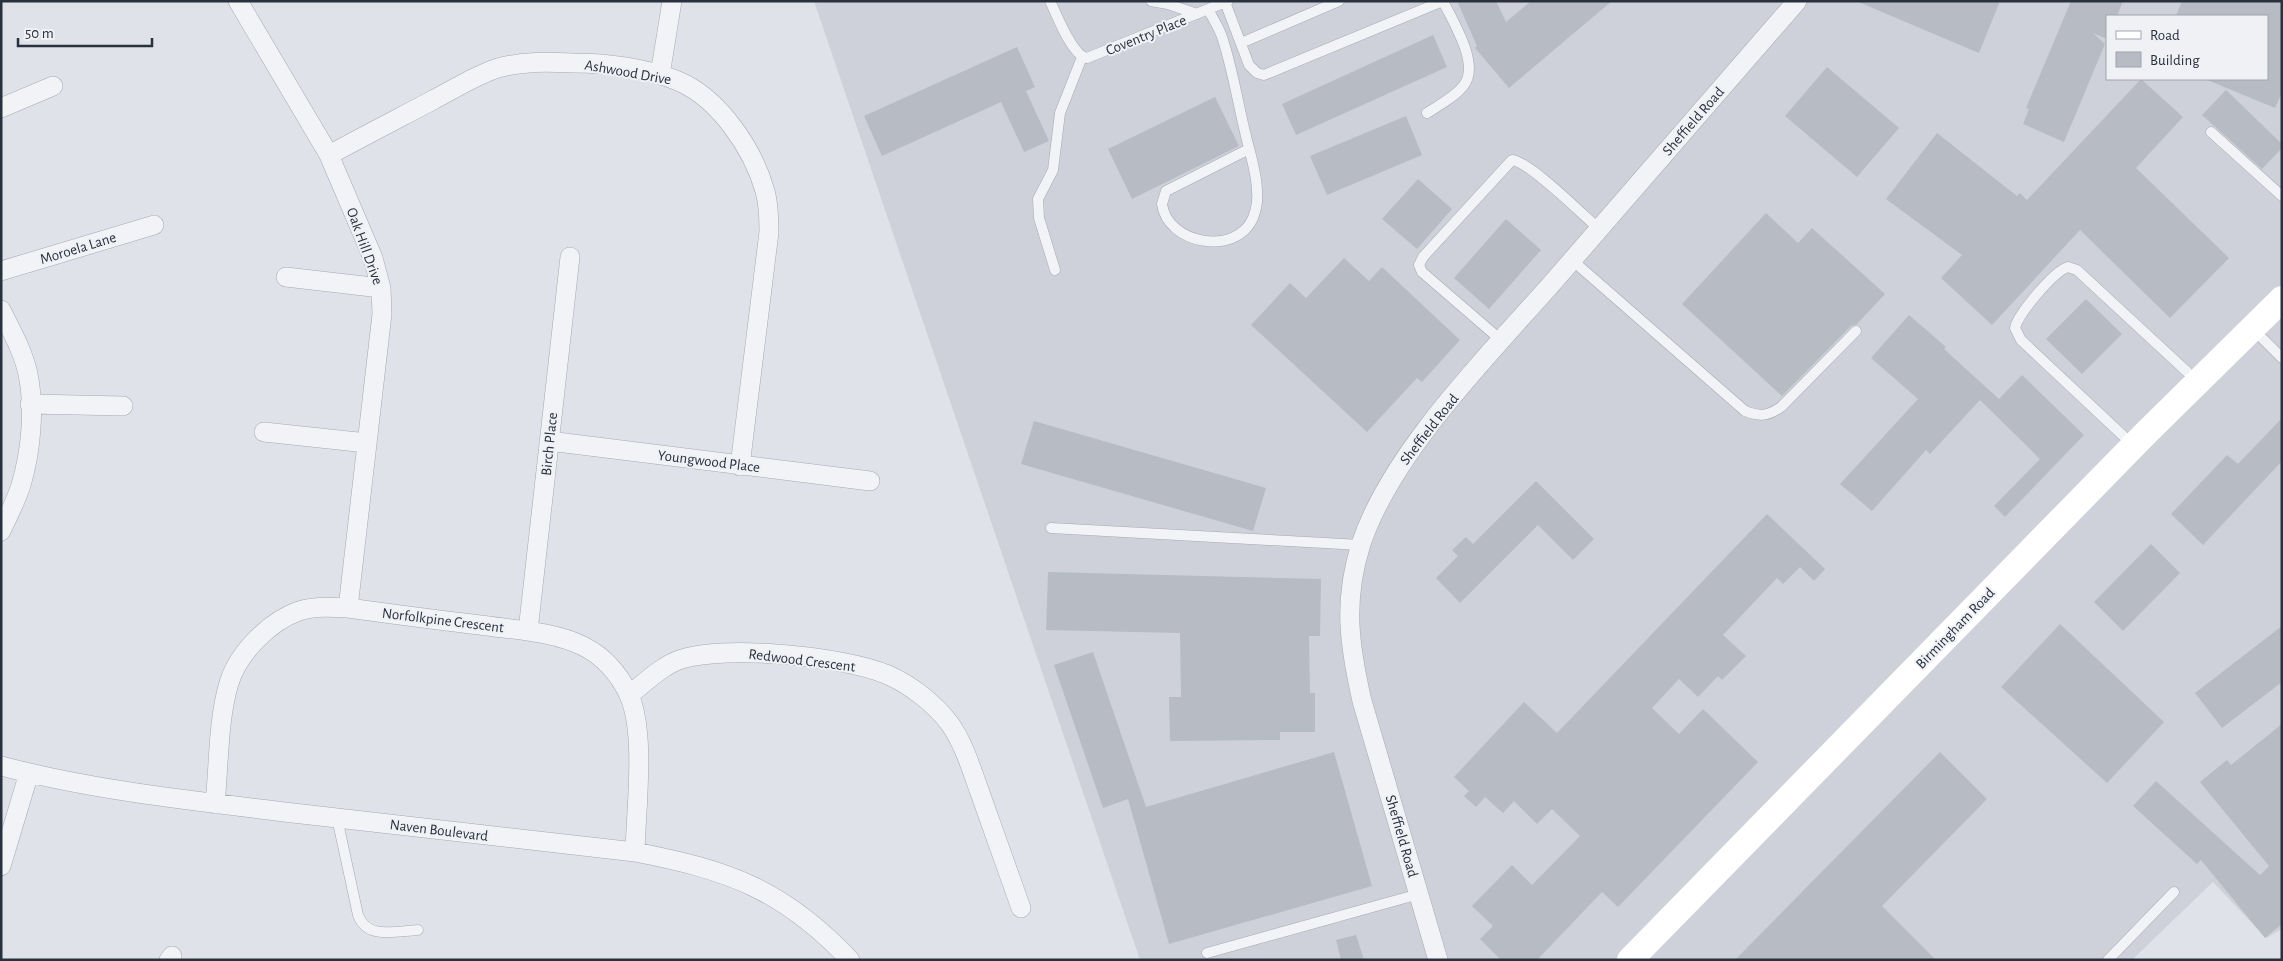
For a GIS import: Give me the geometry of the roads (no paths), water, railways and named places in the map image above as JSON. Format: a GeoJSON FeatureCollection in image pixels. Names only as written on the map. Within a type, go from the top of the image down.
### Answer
{"type":"FeatureCollection","features":[{"type":"Feature","properties":{"kind":"street","name":"Oak Hill Drive"},"geometry":{"type":"LineString","coordinates":[[238,1],[329,155],[372,258],[381,288],[382,314],[348,608]]}},
{"type":"Feature","properties":{"kind":"street"},"geometry":{"type":"LineString","coordinates":[[660,75],[672,1]]}},
{"type":"Feature","properties":{"kind":"street","name":"Sheffield Road"},"geometry":{"type":"LineString","coordinates":[[1438,960],[1362,701],[1351,647],[1349,611],[1351,588],[1361,545],[1385,490],[1405,459],[1441,411],[1797,1]]}},
{"type":"Feature","properties":{"kind":"street","name":"Ashwood Drive"},"geometry":{"type":"LineString","coordinates":[[329,155],[470,80],[497,68],[532,62],[595,63],[660,75],[693,88],[720,113],[746,150],[766,192],[769,232],[740,466]]}},
{"type":"Feature","properties":{"kind":"street"},"geometry":{"type":"LineString","coordinates":[[1,108],[53,86]]}},
{"type":"Feature","properties":{"kind":"street","name":"Moroela Lane"},"geometry":{"type":"LineString","coordinates":[[1,271],[154,225]]}},
{"type":"Feature","properties":{"kind":"street","name":"Birch Place"},"geometry":{"type":"LineString","coordinates":[[528,631],[570,257]]}},
{"type":"Feature","properties":{"kind":"street"},"geometry":{"type":"LineString","coordinates":[[286,277],[381,288]]}},
{"type":"Feature","properties":{"kind":"street","name":"Birmingham Road"},"geometry":{"type":"LineString","coordinates":[[1630,960],[2134,446],[2282,299]]}},
{"type":"Feature","properties":{"kind":"street"},"geometry":{"type":"LineString","coordinates":[[1,310],[20,349],[27,372],[30,404],[30,435],[21,485],[1,531]]}},
{"type":"Feature","properties":{"kind":"street"},"geometry":{"type":"LineString","coordinates":[[30,404],[123,406]]}},
{"type":"Feature","properties":{"kind":"street"},"geometry":{"type":"LineString","coordinates":[[264,432],[366,443]]}},
{"type":"Feature","properties":{"kind":"street","name":"Youngwood Place"},"geometry":{"type":"LineString","coordinates":[[549,441],[870,481]]}},
{"type":"Feature","properties":{"kind":"street","name":"Norfolkpine Crescent"},"geometry":{"type":"LineString","coordinates":[[215,804],[224,708],[229,682],[239,664],[252,646],[284,617],[300,611],[324,607],[348,608],[528,631],[566,639],[584,647],[613,669],[629,695],[635,718],[638,745],[635,852]]}},
{"type":"Feature","properties":{"kind":"street","name":"Redwood Crescent"},"geometry":{"type":"LineString","coordinates":[[629,695],[667,666],[681,659],[716,653],[758,652],[840,662],[864,667],[896,679],[935,708],[959,738],[1021,908]]}},
{"type":"Feature","properties":{"kind":"street","name":"Naven Boulevard"},"geometry":{"type":"LineString","coordinates":[[1,766],[29,774],[215,804],[635,852],[681,861],[752,885],[778,898],[800,914],[850,960]]}},
{"type":"Feature","properties":{"kind":"street"},"geometry":{"type":"LineString","coordinates":[[1,866],[29,774]]}},
{"type":"Feature","properties":{"kind":"lane"},"geometry":{"type":"LineString","coordinates":[[1050,1],[1072,46],[1087,58],[1060,113],[1053,170],[1038,199],[1039,218],[1055,270]]}},
{"type":"Feature","properties":{"kind":"lane"},"geometry":{"type":"LineString","coordinates":[[1151,1],[1168,4],[1197,14]]}},
{"type":"Feature","properties":{"kind":"lane"},"geometry":{"type":"LineString","coordinates":[[1241,43],[1339,1]]}},
{"type":"Feature","properties":{"kind":"lane"},"geometry":{"type":"LineString","coordinates":[[1227,2],[1252,70],[1261,75],[1268,75],[1443,1],[1466,50],[1469,66],[1468,78],[1455,94],[1427,113]]}},
{"type":"Feature","properties":{"kind":"lane","name":"Coventry Place"},"geometry":{"type":"LineString","coordinates":[[1087,58],[1227,2]]}},
{"type":"Feature","properties":{"kind":"lane"},"geometry":{"type":"LineString","coordinates":[[1208,9],[1222,38],[1249,149],[1258,193],[1255,213],[1247,228],[1227,241],[1206,241],[1193,238],[1170,222],[1162,204],[1166,192],[1249,149]]}},
{"type":"Feature","properties":{"kind":"lane"},"geometry":{"type":"LineString","coordinates":[[2211,132],[2282,196]]}},
{"type":"Feature","properties":{"kind":"lane"},"geometry":{"type":"LineString","coordinates":[[1502,341],[1422,272],[1419,264],[1423,257],[1512,160],[1524,164],[1599,229]]}},
{"type":"Feature","properties":{"kind":"lane"},"geometry":{"type":"LineString","coordinates":[[1572,260],[1745,411],[1759,416],[1770,414],[1781,407],[1856,331]]}},
{"type":"Feature","properties":{"kind":"lane"},"geometry":{"type":"LineString","coordinates":[[2134,446],[2022,340],[2017,333],[2015,328],[2020,316],[2058,272],[2068,267],[2077,270],[2198,382]]}},
{"type":"Feature","properties":{"kind":"lane"},"geometry":{"type":"LineString","coordinates":[[2252,328],[2282,358]]}},
{"type":"Feature","properties":{"kind":"lane"},"geometry":{"type":"LineString","coordinates":[[1051,528],[1361,545]]}},
{"type":"Feature","properties":{"kind":"lane"},"geometry":{"type":"LineString","coordinates":[[337,818],[358,915],[363,925],[375,932],[418,930]]}},
{"type":"Feature","properties":{"kind":"lane"},"geometry":{"type":"LineString","coordinates":[[2108,960],[2174,892]]}},
{"type":"Feature","properties":{"kind":"lane"},"geometry":{"type":"LineString","coordinates":[[1207,953],[1419,894]]}}]}
